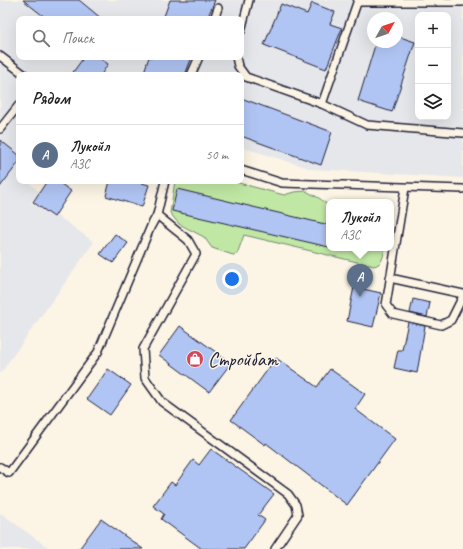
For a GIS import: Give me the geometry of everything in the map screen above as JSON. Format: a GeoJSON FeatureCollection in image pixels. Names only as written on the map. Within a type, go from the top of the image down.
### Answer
{"type":"FeatureCollection","features":[{"type":"Feature","properties":{"kind":"lane"},"geometry":{"type":"LineString","coordinates":[[244,19],[249,0]]}},
{"type":"Feature","properties":{"kind":"lane"},"geometry":{"type":"LineString","coordinates":[[322,104],[358,1],[463,2]]}},
{"type":"Feature","properties":{"kind":"lane"},"geometry":{"type":"LineString","coordinates":[[215,16],[218,8]]}},
{"type":"Feature","properties":{"kind":"lane"},"geometry":{"type":"LineString","coordinates":[[0,56],[21,72]]}},
{"type":"Feature","properties":{"kind":"lane"},"geometry":{"type":"LineString","coordinates":[[193,72],[198,60]]}},
{"type":"Feature","properties":{"kind":"lane"},"geometry":{"type":"LineString","coordinates":[[237,60],[238,66],[242,72]]}},
{"type":"Feature","properties":{"kind":"lane"},"geometry":{"type":"LineString","coordinates":[[244,74],[246,77],[322,104],[367,125],[463,133]]}},
{"type":"Feature","properties":{"kind":"lane"},"geometry":{"type":"LineString","coordinates":[[0,129],[16,109]]}},
{"type":"Feature","properties":{"kind":"lane"},"geometry":{"type":"LineString","coordinates":[[244,171],[282,184],[463,189]]}},
{"type":"Feature","properties":{"kind":"lane"},"geometry":{"type":"LineString","coordinates":[[0,467],[9,473],[98,352],[157,215],[164,184]]}},
{"type":"Feature","properties":{"kind":"lane"},"geometry":{"type":"LineString","coordinates":[[390,278],[463,295],[451,320],[441,325],[393,314],[386,305],[390,278],[405,188]]}},
{"type":"Feature","properties":{"kind":"lane"},"geometry":{"type":"LineString","coordinates":[[157,215],[188,240],[196,254],[143,349],[145,378],[162,402],[288,494],[296,506],[298,515],[275,549]]}},
{"type":"Feature","properties":{"kind":"shaded area"},"geometry":{"type":"Polygon","coordinates":[[[0,0],[463,0],[463,178],[312,169],[244,148],[244,72],[16,72],[16,184],[31,184],[39,192],[31,203],[58,216],[94,242],[0,374],[0,0]]]}},
{"type":"Feature","properties":{"kind":"shaded area"},"geometry":{"type":"Polygon","coordinates":[[[0,513],[2,514],[50,549],[0,549],[0,513]]]}},
{"type":"Feature","properties":{"kind":"green space"},"geometry":{"type":"Polygon","coordinates":[[[175,184],[242,184],[284,195],[306,191],[326,204],[326,251],[384,251],[382,259],[377,265],[374,266],[244,235],[237,254],[233,255],[212,248],[204,237],[179,224],[170,213],[175,184]]]}},
{"type":"Feature","properties":{"kind":"building"},"geometry":{"type":"Polygon","coordinates":[[[23,0],[79,0],[98,16],[43,16],[23,0]]]}},
{"type":"Feature","properties":{"kind":"building"},"geometry":{"type":"Polygon","coordinates":[[[170,0],[215,0],[208,16],[164,16],[170,0]]]}},
{"type":"Feature","properties":{"kind":"building"},"geometry":{"type":"Polygon","coordinates":[[[312,3],[335,12],[330,24],[342,28],[326,69],[264,45],[281,4],[307,14],[312,3]]]}},
{"type":"Feature","properties":{"kind":"building"},"geometry":{"type":"Polygon","coordinates":[[[403,38],[415,42],[392,112],[358,101],[374,48],[403,48],[403,38]]]}},
{"type":"Feature","properties":{"kind":"building"},"geometry":{"type":"Polygon","coordinates":[[[82,60],[102,60],[108,64],[103,72],[73,72],[82,60]]]}},
{"type":"Feature","properties":{"kind":"building"},"geometry":{"type":"Polygon","coordinates":[[[148,60],[191,60],[186,72],[144,72],[148,60]]]}},
{"type":"Feature","properties":{"kind":"building"},"geometry":{"type":"Polygon","coordinates":[[[244,99],[332,132],[321,165],[244,137],[244,99]]]}},
{"type":"Feature","properties":{"kind":"building"},"geometry":{"type":"Polygon","coordinates":[[[0,140],[16,153],[16,166],[0,187],[0,140]]]}},
{"type":"Feature","properties":{"kind":"building"},"geometry":{"type":"Polygon","coordinates":[[[45,184],[61,184],[71,191],[54,217],[33,202],[45,184]]]}},
{"type":"Feature","properties":{"kind":"building"},"geometry":{"type":"Polygon","coordinates":[[[109,184],[149,185],[142,207],[106,196],[109,184]]]}},
{"type":"Feature","properties":{"kind":"building"},"geometry":{"type":"Polygon","coordinates":[[[177,189],[326,224],[326,246],[172,211],[177,189]]]}},
{"type":"Feature","properties":{"kind":"building"},"geometry":{"type":"Polygon","coordinates":[[[115,234],[128,243],[113,263],[100,254],[115,234]]]}},
{"type":"Feature","properties":{"kind":"building"},"geometry":{"type":"Polygon","coordinates":[[[354,287],[381,293],[373,327],[347,321],[354,287]]]}},
{"type":"Feature","properties":{"kind":"building"},"geometry":{"type":"Polygon","coordinates":[[[413,299],[430,303],[427,317],[410,313],[413,299]]]}},
{"type":"Feature","properties":{"kind":"building"},"geometry":{"type":"Polygon","coordinates":[[[408,322],[425,326],[417,373],[394,368],[398,350],[402,350],[408,322]]]}},
{"type":"Feature","properties":{"kind":"building","name":"Стройбат"},"geometry":{"type":"Polygon","coordinates":[[[180,326],[231,363],[209,392],[159,355],[180,326]]]}},
{"type":"Feature","properties":{"kind":"building"},"geometry":{"type":"Polygon","coordinates":[[[276,358],[317,387],[330,369],[365,394],[355,409],[395,439],[347,505],[266,443],[265,445],[231,420],[276,358]]]}},
{"type":"Feature","properties":{"kind":"building"},"geometry":{"type":"Polygon","coordinates":[[[108,369],[131,385],[110,415],[87,399],[108,369]]]}},
{"type":"Feature","properties":{"kind":"building"},"geometry":{"type":"Polygon","coordinates":[[[211,449],[274,494],[258,515],[265,520],[244,549],[202,549],[161,519],[164,514],[153,506],[171,482],[175,485],[193,460],[199,465],[211,449]]]}},
{"type":"Feature","properties":{"kind":"building"},"geometry":{"type":"Polygon","coordinates":[[[101,519],[143,549],[79,549],[101,519]]]}},
{"type":"Feature","properties":{"kind":"place","name":"Лукойл"},"geometry":{"type":"Point","coordinates":[360,297]}},
{"type":"Feature","properties":{"kind":"place","name":"Стройбат"},"geometry":{"type":"Point","coordinates":[195,359]}}]}
